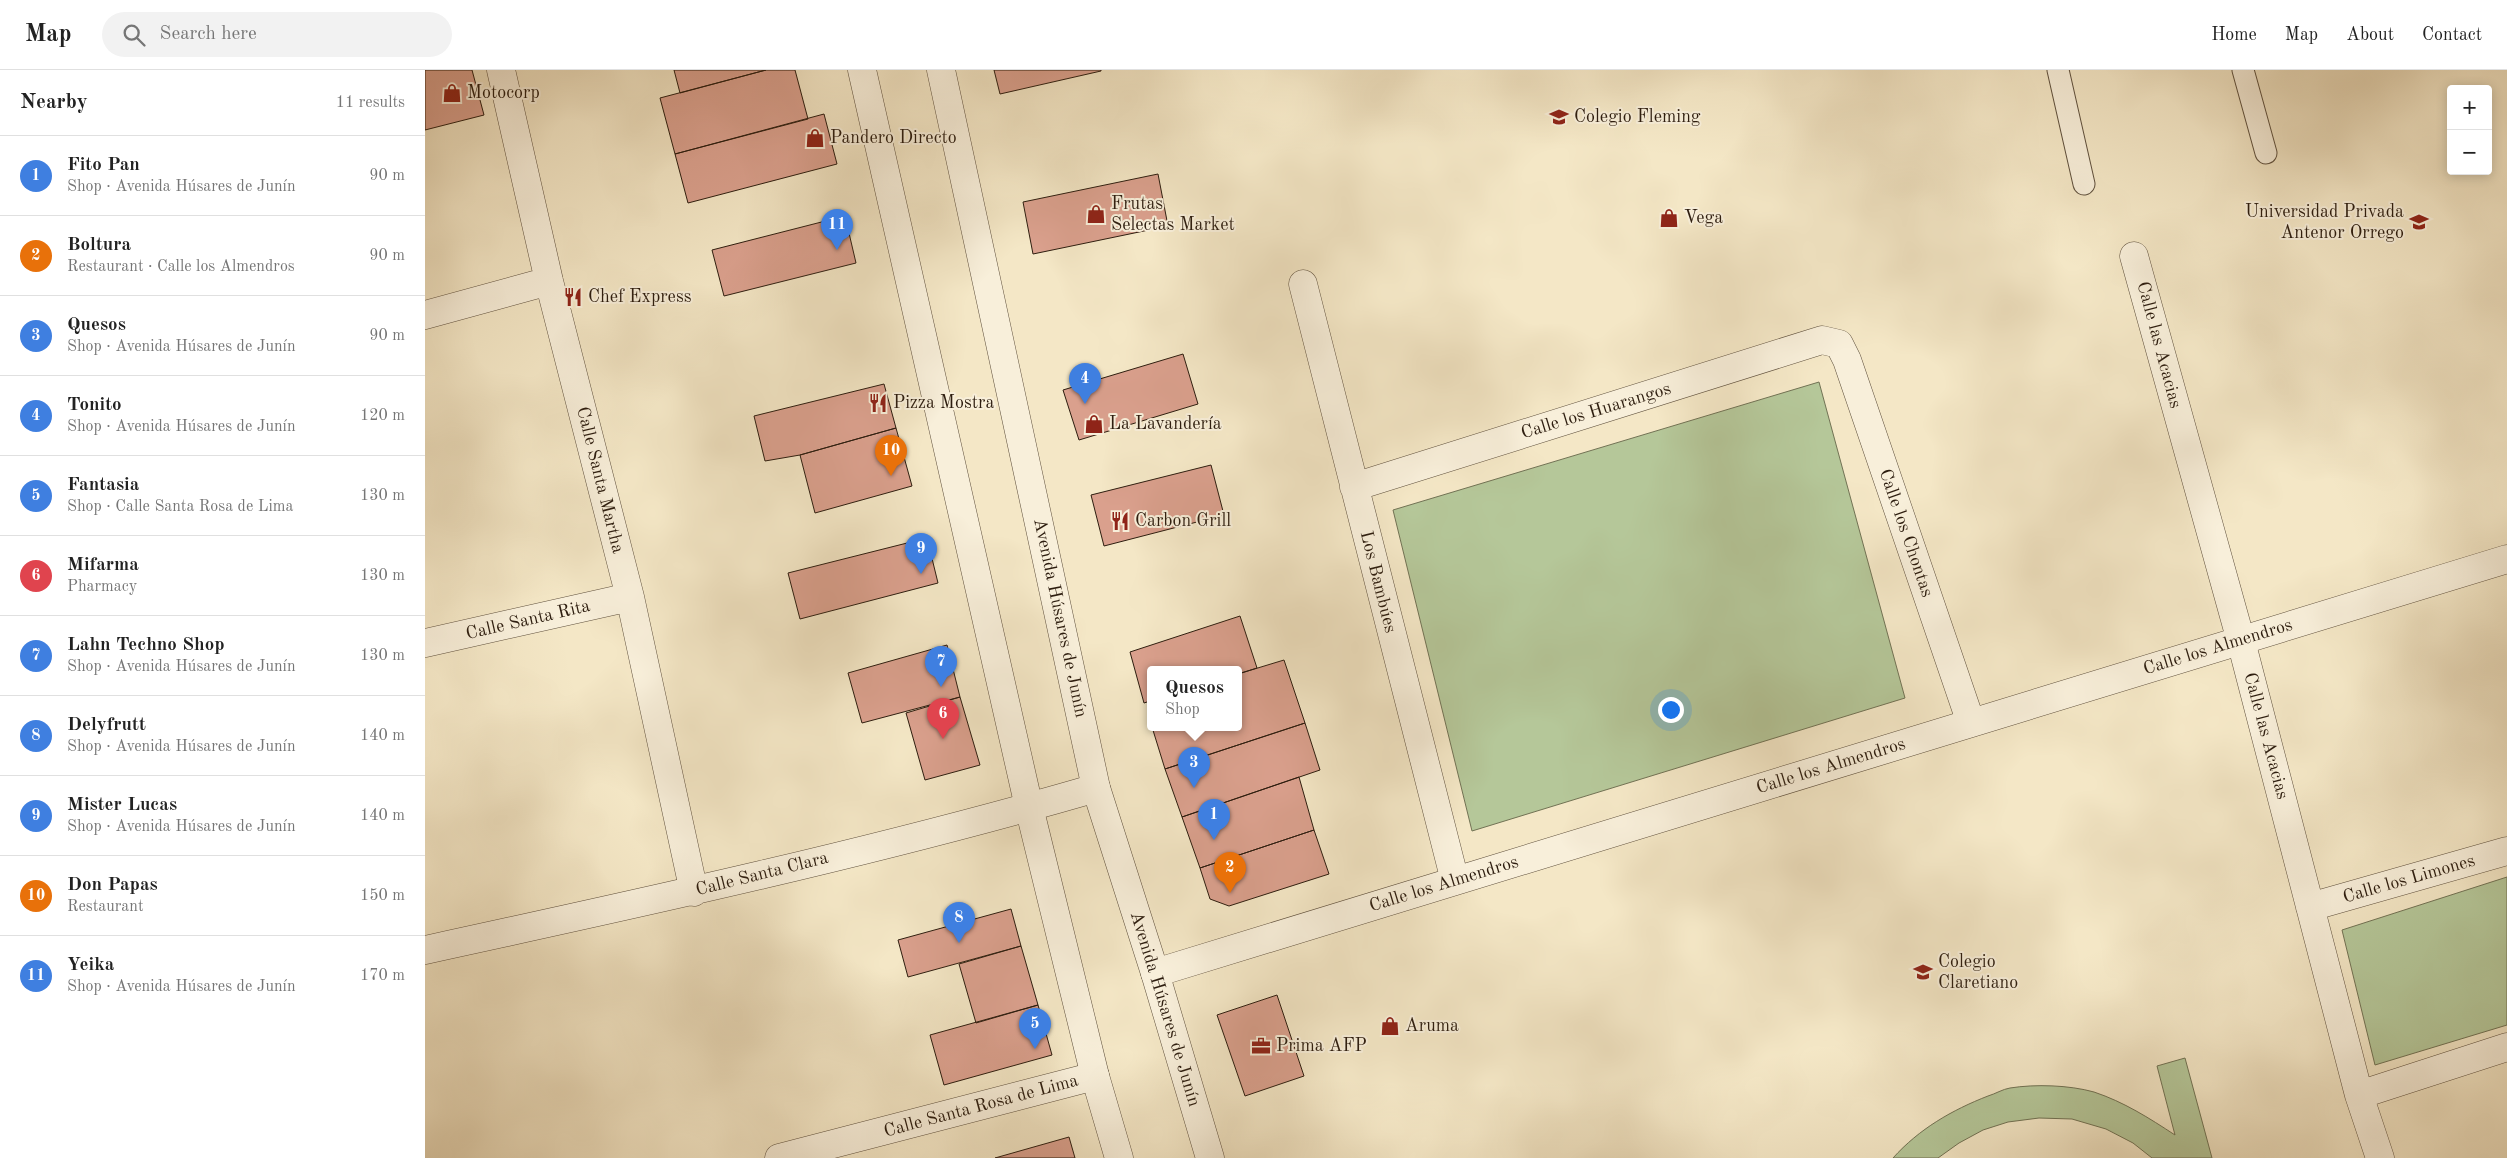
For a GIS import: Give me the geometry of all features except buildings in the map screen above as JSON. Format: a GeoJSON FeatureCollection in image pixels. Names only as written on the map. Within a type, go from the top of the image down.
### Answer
{"type":"FeatureCollection","features":[{"type":"Feature","properties":{"kind":"street","name":"Calle Santa Martha"},"geometry":{"type":"LineString","coordinates":[[501,70],[549,280],[630,597],[694,892]]}},
{"type":"Feature","properties":{"kind":"street"},"geometry":{"type":"LineString","coordinates":[[862,70],[1029,807],[1095,1076],[1119,1158]]}},
{"type":"Feature","properties":{"kind":"street","name":"Avenida Húsares de Junín"},"geometry":{"type":"LineString","coordinates":[[941,70],[1097,788],[1210,1158]]}},
{"type":"Feature","properties":{"kind":"street","name":"Calle las Acacias"},"geometry":{"type":"LineString","coordinates":[[2134,256],[2241,640],[2359,1095],[2380,1158]]}},
{"type":"Feature","properties":{"kind":"street"},"geometry":{"type":"LineString","coordinates":[[425,315],[549,280]]}},
{"type":"Feature","properties":{"kind":"street","name":"Los Bambúes"},"geometry":{"type":"LineString","coordinates":[[1303,284],[1455,881]]}},
{"type":"Feature","properties":{"kind":"street","name":"Calle los Huarangos"},"geometry":{"type":"LineString","coordinates":[[1354,486],[1822,340],[1839,344]]}},
{"type":"Feature","properties":{"kind":"street","name":"Calle los Chontas"},"geometry":{"type":"LineString","coordinates":[[1839,344],[1850,369],[1971,723]]}},
{"type":"Feature","properties":{"kind":"street","name":"Calle los Almendros"},"geometry":{"type":"LineString","coordinates":[[1155,973],[2507,559]]}},
{"type":"Feature","properties":{"kind":"street","name":"Calle Santa Rita"},"geometry":{"type":"LineString","coordinates":[[425,643],[630,597]]}},
{"type":"Feature","properties":{"kind":"street","name":"Calle Santa Clara"},"geometry":{"type":"LineString","coordinates":[[425,950],[694,892],[1097,788]]}},
{"type":"Feature","properties":{"kind":"street","name":"Calle los Limones"},"geometry":{"type":"LineString","coordinates":[[2310,908],[2507,852]]}},
{"type":"Feature","properties":{"kind":"street"},"geometry":{"type":"LineString","coordinates":[[2359,1095],[2507,1047]]}},
{"type":"Feature","properties":{"kind":"street","name":"Calle Santa Rosa de Lima"},"geometry":{"type":"LineString","coordinates":[[795,1156],[1095,1076]]}},
{"type":"Feature","properties":{"kind":"lane"},"geometry":{"type":"LineString","coordinates":[[2058,70],[2084,184]]}},
{"type":"Feature","properties":{"kind":"lane"},"geometry":{"type":"LineString","coordinates":[[2243,70],[2266,153]]}},
{"type":"Feature","properties":{"kind":"green space"},"geometry":{"type":"Polygon","coordinates":[[[1819,382],[1905,698],[1472,831],[1393,510],[1819,382]]]}},
{"type":"Feature","properties":{"kind":"green space"},"geometry":{"type":"Polygon","coordinates":[[[2507,877],[2507,1025],[2375,1065],[2342,930],[2507,877]]]}},
{"type":"Feature","properties":{"kind":"green space"},"geometry":{"type":"Polygon","coordinates":[[[2185,1058],[2212,1158],[2152,1158],[2133,1143],[2106,1129],[2072,1119],[2039,1118],[2008,1122],[1983,1130],[1959,1143],[1938,1158],[1893,1158],[1925,1129],[1949,1114],[2002,1090],[2020,1087],[2063,1087],[2094,1092],[2126,1106],[2175,1135],[2157,1066],[2185,1058]]]}},
{"type":"Feature","properties":{"kind":"place","name":"Motocorp"},"geometry":{"type":"Point","coordinates":[452,93]}},
{"type":"Feature","properties":{"kind":"place","name":"Colegio Fleming"},"geometry":{"type":"Point","coordinates":[1559,117]}},
{"type":"Feature","properties":{"kind":"place","name":"Pandero Directo"},"geometry":{"type":"Point","coordinates":[815,138]}},
{"type":"Feature","properties":{"kind":"place","name":"Frutas Selectas Market"},"geometry":{"type":"Point","coordinates":[1096,214]}},
{"type":"Feature","properties":{"kind":"place","name":"Vega"},"geometry":{"type":"Point","coordinates":[1669,218]}},
{"type":"Feature","properties":{"kind":"place","name":"Universidad Privada Antenor Orrego"},"geometry":{"type":"Point","coordinates":[2419,222]}},
{"type":"Feature","properties":{"kind":"place","name":"Yeika"},"geometry":{"type":"Point","coordinates":[837,250]}},
{"type":"Feature","properties":{"kind":"place","name":"Chef Express"},"geometry":{"type":"Point","coordinates":[573,297]}},
{"type":"Feature","properties":{"kind":"place","name":"Pizza Mostra"},"geometry":{"type":"Point","coordinates":[878,403]}},
{"type":"Feature","properties":{"kind":"place","name":"Tonito"},"geometry":{"type":"Point","coordinates":[1085,404]}},
{"type":"Feature","properties":{"kind":"place","name":"La Lavandería"},"geometry":{"type":"Point","coordinates":[1094,424]}},
{"type":"Feature","properties":{"kind":"place","name":"Don Papas"},"geometry":{"type":"Point","coordinates":[891,476]}},
{"type":"Feature","properties":{"kind":"place","name":"Carbon Grill"},"geometry":{"type":"Point","coordinates":[1120,521]}},
{"type":"Feature","properties":{"kind":"place","name":"Mister Lucas"},"geometry":{"type":"Point","coordinates":[921,574]}},
{"type":"Feature","properties":{"kind":"place","name":"Lahn Techno Shop"},"geometry":{"type":"Point","coordinates":[941,687]}},
{"type":"Feature","properties":{"kind":"place","name":"Mifarma"},"geometry":{"type":"Point","coordinates":[943,739]}},
{"type":"Feature","properties":{"kind":"place","name":"Quesos"},"geometry":{"type":"Point","coordinates":[1194,788]}},
{"type":"Feature","properties":{"kind":"place","name":"Fito Pan"},"geometry":{"type":"Point","coordinates":[1214,840]}},
{"type":"Feature","properties":{"kind":"place","name":"Boltura"},"geometry":{"type":"Point","coordinates":[1230,893]}},
{"type":"Feature","properties":{"kind":"place","name":"Delyfrutt"},"geometry":{"type":"Point","coordinates":[959,943]}},
{"type":"Feature","properties":{"kind":"place","name":"Colegio Claretiano"},"geometry":{"type":"Point","coordinates":[1923,972]}},
{"type":"Feature","properties":{"kind":"place","name":"Aruma"},"geometry":{"type":"Point","coordinates":[1390,1026]}},
{"type":"Feature","properties":{"kind":"place","name":"Prima AFP"},"geometry":{"type":"Point","coordinates":[1261,1046]}},
{"type":"Feature","properties":{"kind":"place","name":"Fantasia"},"geometry":{"type":"Point","coordinates":[1035,1049]}}]}
